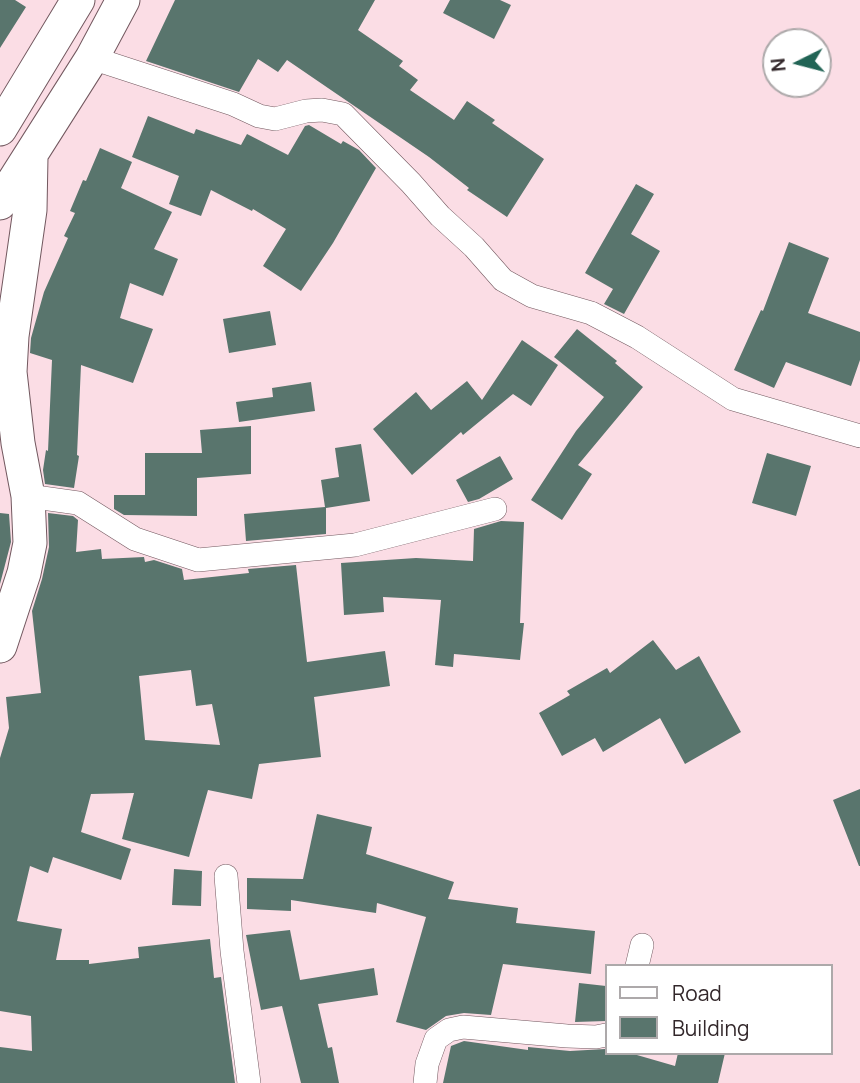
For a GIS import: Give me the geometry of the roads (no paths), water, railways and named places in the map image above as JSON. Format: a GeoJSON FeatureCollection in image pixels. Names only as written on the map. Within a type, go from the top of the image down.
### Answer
{"type":"FeatureCollection","features":[{"type":"Feature","properties":{"kind":"street"},"geometry":{"type":"LineString","coordinates":[[0,129],[78,0]]}},
{"type":"Feature","properties":{"kind":"street"},"geometry":{"type":"LineString","coordinates":[[0,203],[92,58],[123,0]]}},
{"type":"Feature","properties":{"kind":"street"},"geometry":{"type":"LineString","coordinates":[[92,58],[233,104],[259,116],[275,119],[306,111],[323,110],[344,114],[503,280],[532,296],[603,319],[637,337],[733,399],[860,436]]}},
{"type":"Feature","properties":{"kind":"street"},"geometry":{"type":"LineString","coordinates":[[0,646],[24,573],[30,543],[28,496],[18,443],[10,373],[12,336],[30,210],[31,157]]}},
{"type":"Feature","properties":{"kind":"street"},"geometry":{"type":"LineString","coordinates":[[28,496],[78,503],[135,539],[198,560],[355,545],[495,509]]}},
{"type":"Feature","properties":{"kind":"street"},"geometry":{"type":"LineString","coordinates":[[226,876],[232,951],[249,1083]]}},
{"type":"Feature","properties":{"kind":"street"},"geometry":{"type":"LineString","coordinates":[[425,1083],[427,1064],[436,1039],[449,1030],[463,1027],[567,1036],[604,1035]]}}]}
